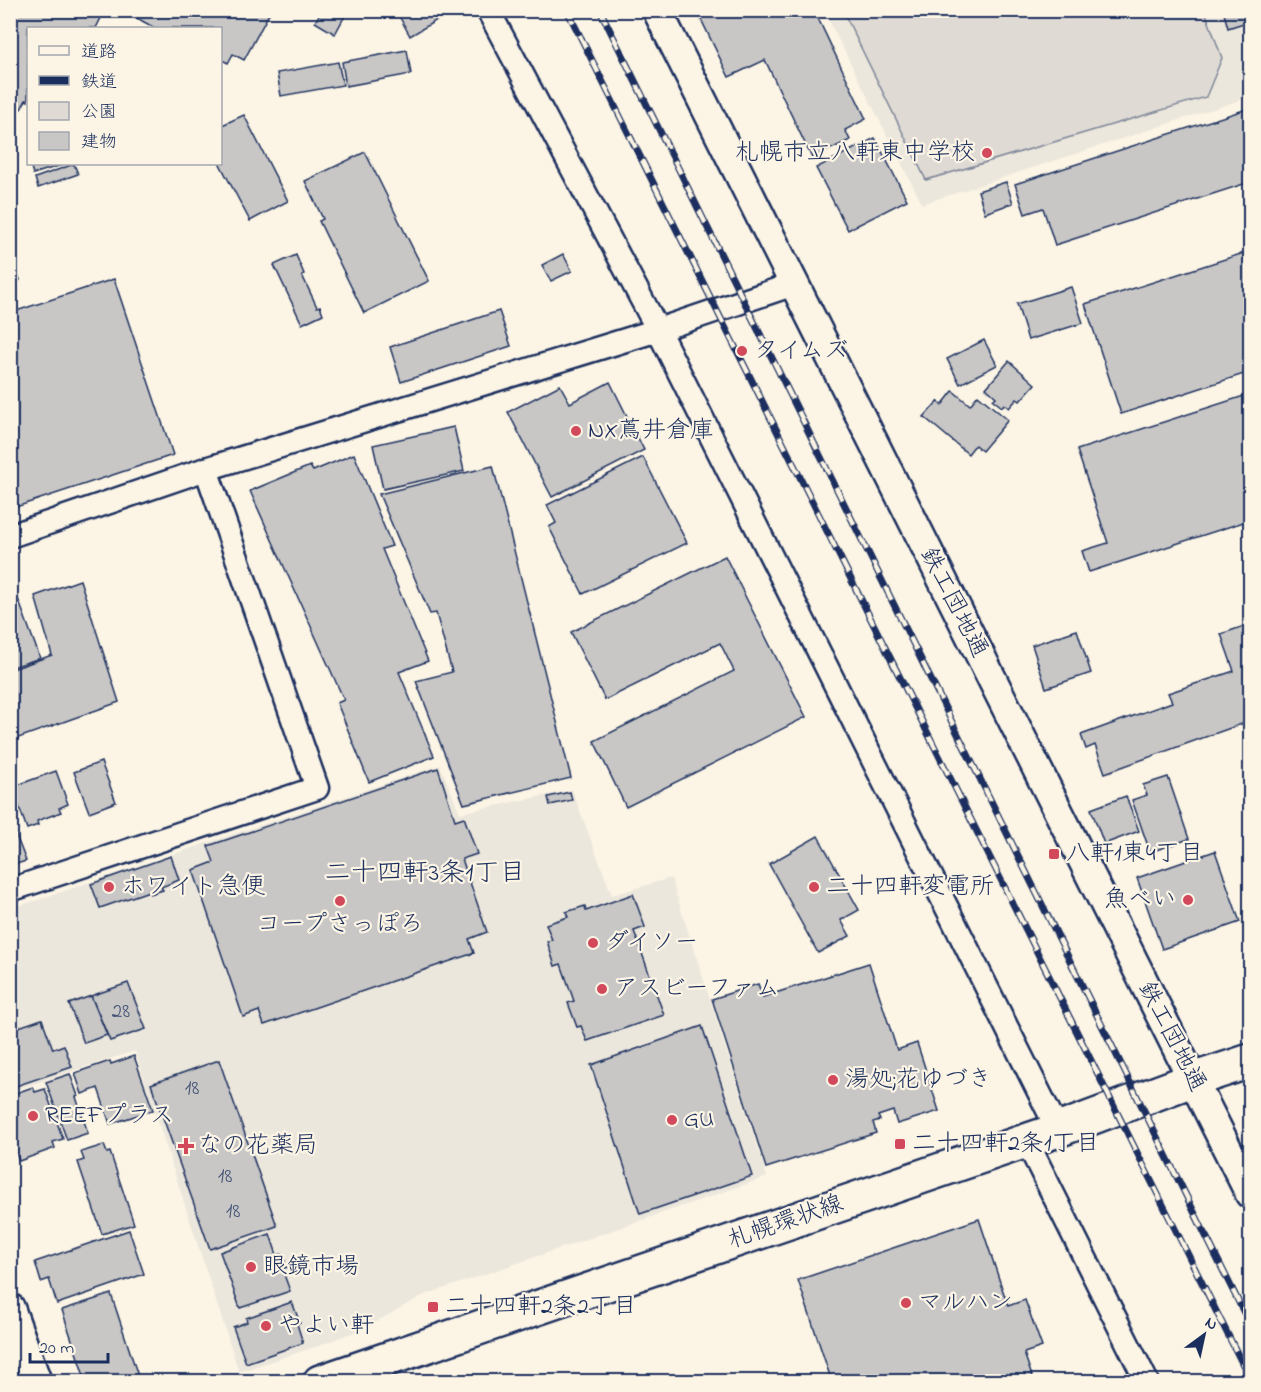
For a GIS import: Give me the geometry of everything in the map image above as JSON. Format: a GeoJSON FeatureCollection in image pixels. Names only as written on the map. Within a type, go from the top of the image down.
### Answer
{"type":"FeatureCollection","features":[{"type":"Feature","properties":{"kind":"main road","name":"札幌環状線"},"geometry":{"type":"LineString","coordinates":[[320,1382],[1058,1130],[1251,1060]]}},
{"type":"Feature","properties":{"kind":"street"},"geometry":{"type":"LineString","coordinates":[[488,10],[658,330],[1058,1130]]}},
{"type":"Feature","properties":{"kind":"street","name":"鉄工団地通"},"geometry":{"type":"LineString","coordinates":[[657,10],[1251,1194]]}},
{"type":"Feature","properties":{"kind":"street"},"geometry":{"type":"LineString","coordinates":[[10,536],[206,469],[658,330],[794,284]]}},
{"type":"Feature","properties":{"kind":"street"},"geometry":{"type":"LineString","coordinates":[[10,890],[317,788],[206,469]]}},
{"type":"Feature","properties":{"kind":"street"},"geometry":{"type":"LineString","coordinates":[[1026,1140],[1147,1382]]}},
{"type":"Feature","properties":{"kind":"street"},"geometry":{"type":"LineString","coordinates":[[10,1308],[37,1382]]}},
{"type":"Feature","properties":{"kind":"shaded area","name":"札幌市立八軒東中学校"},"geometry":{"type":"Polygon","coordinates":[[[824,11],[1250,11],[1250,97],[922,204],[824,11]]]}},
{"type":"Feature","properties":{"kind":"shaded area"},"geometry":{"type":"Polygon","coordinates":[[[440,765],[460,813],[572,790],[612,895],[671,878],[767,1177],[422,1296],[367,1327],[239,1372],[135,1051],[11,1091],[10,909],[440,765]]]}},
{"type":"Feature","properties":{"kind":"green space","name":"札幌市立八軒東中学校"},"geometry":{"type":"Polygon","coordinates":[[[843,11],[1205,11],[1222,58],[1206,97],[926,180],[843,11]]]}},
{"type":"Feature","properties":{"kind":"building"},"geometry":{"type":"Polygon","coordinates":[[[12,10],[105,10],[96,27],[27,27],[27,100],[21,109],[13,104],[16,98],[11,96],[13,92],[10,91],[12,86],[10,85],[10,15],[12,10]]]}},
{"type":"Feature","properties":{"kind":"building"},"geometry":{"type":"Polygon","coordinates":[[[122,10],[163,10],[173,18],[178,10],[271,10],[244,60],[233,54],[228,63],[222,60],[222,27],[153,27],[122,10]]]}},
{"type":"Feature","properties":{"kind":"building"},"geometry":{"type":"Polygon","coordinates":[[[322,10],[348,10],[335,34],[315,22],[322,10]]]}},
{"type":"Feature","properties":{"kind":"building"},"geometry":{"type":"Polygon","coordinates":[[[404,10],[448,10],[449,13],[410,36],[398,14],[404,10]]]}},
{"type":"Feature","properties":{"kind":"building"},"geometry":{"type":"Polygon","coordinates":[[[709,10],[814,10],[866,119],[845,130],[850,140],[812,158],[765,60],[729,77],[699,15],[709,10]]]}},
{"type":"Feature","properties":{"kind":"building"},"geometry":{"type":"Polygon","coordinates":[[[1223,10],[1250,10],[1250,21],[1228,28],[1223,10]]]}},
{"type":"Feature","properties":{"kind":"building"},"geometry":{"type":"Polygon","coordinates":[[[407,50],[411,74],[346,86],[342,62],[407,50]]]}},
{"type":"Feature","properties":{"kind":"building"},"geometry":{"type":"Polygon","coordinates":[[[338,62],[343,85],[281,96],[277,73],[338,62]]]}},
{"type":"Feature","properties":{"kind":"building"},"geometry":{"type":"Polygon","coordinates":[[[1250,108],[1250,182],[1055,245],[1043,208],[1025,214],[1015,184],[1250,108]]]}},
{"type":"Feature","properties":{"kind":"building"},"geometry":{"type":"Polygon","coordinates":[[[244,115],[288,201],[250,221],[221,165],[222,125],[244,115]]]}},
{"type":"Feature","properties":{"kind":"building"},"geometry":{"type":"Polygon","coordinates":[[[875,138],[907,200],[848,230],[816,168],[875,138]]]}},
{"type":"Feature","properties":{"kind":"building"},"geometry":{"type":"Polygon","coordinates":[[[365,152],[429,281],[364,313],[319,221],[323,219],[305,181],[365,152]]]}},
{"type":"Feature","properties":{"kind":"building"},"geometry":{"type":"Polygon","coordinates":[[[30,165],[62,165],[33,174],[30,165]]]}},
{"type":"Feature","properties":{"kind":"building"},"geometry":{"type":"Polygon","coordinates":[[[71,165],[74,165],[78,174],[38,188],[35,178],[71,165]]]}},
{"type":"Feature","properties":{"kind":"building"},"geometry":{"type":"Polygon","coordinates":[[[1006,182],[1013,203],[985,213],[978,191],[1006,182]]]}},
{"type":"Feature","properties":{"kind":"building"},"geometry":{"type":"Polygon","coordinates":[[[1250,251],[1250,372],[1121,414],[1085,304],[1250,251]]]}},
{"type":"Feature","properties":{"kind":"building"},"geometry":{"type":"Polygon","coordinates":[[[10,254],[20,280],[10,283],[10,254]]]}},
{"type":"Feature","properties":{"kind":"building"},"geometry":{"type":"Polygon","coordinates":[[[563,254],[572,271],[551,281],[542,265],[563,254]]]}},
{"type":"Feature","properties":{"kind":"building"},"geometry":{"type":"Polygon","coordinates":[[[296,255],[304,274],[302,275],[317,307],[320,306],[323,314],[302,324],[274,265],[296,255]]]}},
{"type":"Feature","properties":{"kind":"building"},"geometry":{"type":"Polygon","coordinates":[[[114,279],[173,455],[10,509],[10,313],[114,279]]]}},
{"type":"Feature","properties":{"kind":"building"},"geometry":{"type":"Polygon","coordinates":[[[1071,287],[1083,323],[1028,340],[1017,304],[1071,287]]]}},
{"type":"Feature","properties":{"kind":"building"},"geometry":{"type":"Polygon","coordinates":[[[499,311],[511,346],[401,382],[390,347],[499,311]]]}},
{"type":"Feature","properties":{"kind":"building"},"geometry":{"type":"Polygon","coordinates":[[[984,340],[997,365],[960,384],[947,359],[984,340]]]}},
{"type":"Feature","properties":{"kind":"building"},"geometry":{"type":"Polygon","coordinates":[[[1009,361],[1035,384],[1020,401],[1017,399],[1009,408],[1004,404],[1002,407],[993,400],[996,397],[986,388],[1009,361]]]}},
{"type":"Feature","properties":{"kind":"building","name":"NX蔦井倉庫"},"geometry":{"type":"Polygon","coordinates":[[[610,382],[644,450],[552,497],[508,412],[560,385],[570,403],[610,382]]]}},
{"type":"Feature","properties":{"kind":"building"},"geometry":{"type":"Polygon","coordinates":[[[953,391],[970,405],[978,395],[1008,420],[982,451],[975,445],[968,454],[924,417],[938,401],[942,405],[953,391]]]}},
{"type":"Feature","properties":{"kind":"building"},"geometry":{"type":"Polygon","coordinates":[[[1250,394],[1250,520],[1089,572],[1082,551],[1108,543],[1077,450],[1250,394]]]}},
{"type":"Feature","properties":{"kind":"building"},"geometry":{"type":"Polygon","coordinates":[[[454,427],[464,471],[383,489],[373,445],[454,427]]]}},
{"type":"Feature","properties":{"kind":"building"},"geometry":{"type":"Polygon","coordinates":[[[354,454],[392,546],[382,549],[428,661],[399,672],[434,756],[369,782],[337,703],[344,700],[250,491],[310,466],[313,471],[354,454]]]}},
{"type":"Feature","properties":{"kind":"building"},"geometry":{"type":"Polygon","coordinates":[[[643,457],[687,543],[583,594],[549,527],[556,523],[547,505],[643,457]]]}},
{"type":"Feature","properties":{"kind":"building"},"geometry":{"type":"Polygon","coordinates":[[[493,466],[571,778],[464,804],[416,681],[452,672],[436,613],[430,614],[379,494],[493,466]]]}},
{"type":"Feature","properties":{"kind":"building"},"geometry":{"type":"Polygon","coordinates":[[[725,556],[806,717],[626,807],[594,741],[734,671],[720,643],[605,700],[571,632],[725,556]]]}},
{"type":"Feature","properties":{"kind":"building"},"geometry":{"type":"Polygon","coordinates":[[[10,577],[40,658],[10,668],[10,577]]]}},
{"type":"Feature","properties":{"kind":"building"},"geometry":{"type":"Polygon","coordinates":[[[80,580],[119,702],[10,741],[10,670],[52,655],[35,596],[80,580]]]}},
{"type":"Feature","properties":{"kind":"building"},"geometry":{"type":"Polygon","coordinates":[[[1250,624],[1250,721],[1105,773],[1095,745],[1086,749],[1081,735],[1172,702],[1168,693],[1234,671],[1221,634],[1250,624]]]}},
{"type":"Feature","properties":{"kind":"building"},"geometry":{"type":"Polygon","coordinates":[[[1077,630],[1091,673],[1046,688],[1032,645],[1077,630]]]}},
{"type":"Feature","properties":{"kind":"building"},"geometry":{"type":"Polygon","coordinates":[[[101,762],[116,802],[89,812],[74,772],[101,762]]]}},
{"type":"Feature","properties":{"kind":"building","name":"コープさっぽろ"},"geometry":{"type":"Polygon","coordinates":[[[438,768],[455,820],[464,817],[477,854],[462,859],[487,932],[469,939],[474,953],[264,1025],[259,1011],[243,1017],[193,870],[214,862],[208,846],[438,768]]]}},
{"type":"Feature","properties":{"kind":"building"},"geometry":{"type":"Polygon","coordinates":[[[56,771],[68,804],[59,808],[61,812],[37,821],[38,825],[27,829],[12,787],[56,771]]]}},
{"type":"Feature","properties":{"kind":"building"},"geometry":{"type":"Polygon","coordinates":[[[1168,777],[1189,839],[1150,852],[1132,800],[1147,795],[1143,785],[1168,777]]]}},
{"type":"Feature","properties":{"kind":"building"},"geometry":{"type":"Polygon","coordinates":[[[570,792],[572,800],[550,805],[548,797],[570,792]]]}},
{"type":"Feature","properties":{"kind":"building"},"geometry":{"type":"Polygon","coordinates":[[[1126,796],[1139,831],[1104,844],[1091,809],[1126,796]]]}},
{"type":"Feature","properties":{"kind":"building"},"geometry":{"type":"Polygon","coordinates":[[[10,820],[26,861],[10,866],[10,820]]]}},
{"type":"Feature","properties":{"kind":"building","name":"二十四軒変電所"},"geometry":{"type":"Polygon","coordinates":[[[818,836],[859,910],[841,920],[850,936],[818,953],[769,864],[818,836]]]}},
{"type":"Feature","properties":{"kind":"building","name":"魚べい"},"geometry":{"type":"Polygon","coordinates":[[[1215,851],[1240,922],[1162,949],[1137,878],[1215,851]]]}},
{"type":"Feature","properties":{"kind":"building"},"geometry":{"type":"Polygon","coordinates":[[[171,856],[179,880],[161,887],[163,890],[150,894],[149,891],[100,908],[91,884],[171,856]]]}},
{"type":"Feature","properties":{"kind":"building"},"geometry":{"type":"Polygon","coordinates":[[[633,894],[645,927],[634,931],[664,1015],[587,1041],[581,1026],[577,1027],[568,1003],[574,1001],[561,964],[555,966],[547,941],[552,940],[546,924],[568,917],[566,912],[585,906],[586,911],[633,894]]]}},
{"type":"Feature","properties":{"kind":"building","name":"湯処;花ゆづき"},"geometry":{"type":"Polygon","coordinates":[[[869,963],[897,1050],[917,1043],[939,1111],[897,1124],[893,1111],[878,1116],[880,1120],[873,1122],[876,1133],[766,1168],[712,999],[758,984],[763,997],[869,963]]]}},
{"type":"Feature","properties":{"kind":"building"},"geometry":{"type":"Polygon","coordinates":[[[128,983],[146,1029],[110,1041],[91,996],[128,983]]]}},
{"type":"Feature","properties":{"kind":"building"},"geometry":{"type":"Polygon","coordinates":[[[91,996],[107,1035],[84,1043],[69,1004],[91,996]]]}},
{"type":"Feature","properties":{"kind":"building"},"geometry":{"type":"Polygon","coordinates":[[[42,1019],[53,1049],[64,1045],[72,1067],[10,1088],[10,1030],[42,1019]]]}},
{"type":"Feature","properties":{"kind":"building","name":"GU"},"geometry":{"type":"Polygon","coordinates":[[[702,1026],[752,1176],[640,1214],[591,1065],[702,1026]]]}},
{"type":"Feature","properties":{"kind":"building"},"geometry":{"type":"Polygon","coordinates":[[[134,1056],[153,1110],[110,1124],[98,1088],[82,1094],[75,1073],[110,1061],[111,1064],[134,1056]]]}},
{"type":"Feature","properties":{"kind":"building"},"geometry":{"type":"Polygon","coordinates":[[[219,1060],[277,1226],[210,1249],[151,1084],[219,1060]]]}},
{"type":"Feature","properties":{"kind":"building"},"geometry":{"type":"Polygon","coordinates":[[[70,1074],[88,1133],[67,1140],[46,1082],[70,1074]]]}},
{"type":"Feature","properties":{"kind":"building","name":"REEFプラス"},"geometry":{"type":"Polygon","coordinates":[[[33,1087],[35,1092],[45,1089],[63,1139],[53,1142],[55,1148],[19,1161],[10,1137],[10,1095],[33,1087]]]}},
{"type":"Feature","properties":{"kind":"building"},"geometry":{"type":"Polygon","coordinates":[[[104,1145],[107,1153],[110,1152],[134,1224],[102,1234],[78,1162],[84,1160],[81,1152],[104,1145]]]}},
{"type":"Feature","properties":{"kind":"building","name":"マルハン"},"geometry":{"type":"Polygon","coordinates":[[[979,1219],[1008,1306],[1025,1300],[1042,1347],[1024,1353],[1034,1382],[832,1382],[798,1280],[979,1219]]]}},
{"type":"Feature","properties":{"kind":"building"},"geometry":{"type":"Polygon","coordinates":[[[129,1230],[144,1274],[57,1304],[49,1279],[41,1282],[35,1262],[129,1230]]]}},
{"type":"Feature","properties":{"kind":"building"},"geometry":{"type":"Polygon","coordinates":[[[270,1234],[277,1255],[282,1254],[287,1267],[282,1269],[290,1291],[240,1308],[220,1252],[270,1234]]]}},
{"type":"Feature","properties":{"kind":"building"},"geometry":{"type":"Polygon","coordinates":[[[111,1294],[140,1382],[86,1382],[62,1310],[111,1294]]]}},
{"type":"Feature","properties":{"kind":"building"},"geometry":{"type":"Polygon","coordinates":[[[292,1302],[300,1323],[297,1324],[303,1343],[246,1363],[233,1327],[247,1322],[246,1318],[292,1302]]]}},
{"type":"Feature","properties":{"kind":"railway"},"geometry":{"type":"LineString","coordinates":[[567,10],[1250,1379]]}},
{"type":"Feature","properties":{"kind":"railway"},"geometry":{"type":"LineString","coordinates":[[600,10],[1250,1325]]}},
{"type":"Feature","properties":{"kind":"place","name":"札幌市立八軒東中学校"},"geometry":{"type":"Point","coordinates":[987,153]}},
{"type":"Feature","properties":{"kind":"place","name":"タイムズ"},"geometry":{"type":"Point","coordinates":[742,351]}},
{"type":"Feature","properties":{"kind":"place","name":"NX蔦井倉庫"},"geometry":{"type":"Point","coordinates":[576,431]}},
{"type":"Feature","properties":{"kind":"place","name":"八軒1東4丁目"},"geometry":{"type":"Point","coordinates":[1054,854]}},
{"type":"Feature","properties":{"kind":"place","name":"ホワイト急便"},"geometry":{"type":"Point","coordinates":[109,887]}},
{"type":"Feature","properties":{"kind":"place","name":"二十四軒変電所"},"geometry":{"type":"Point","coordinates":[814,887]}},
{"type":"Feature","properties":{"kind":"place","name":"魚べい"},"geometry":{"type":"Point","coordinates":[1188,900]}},
{"type":"Feature","properties":{"kind":"place","name":"コープさっぽろ"},"geometry":{"type":"Point","coordinates":[340,901]}},
{"type":"Feature","properties":{"kind":"place","name":"ダイソー"},"geometry":{"type":"Point","coordinates":[593,943]}},
{"type":"Feature","properties":{"kind":"place","name":"アスビーファム"},"geometry":{"type":"Point","coordinates":[602,989]}},
{"type":"Feature","properties":{"kind":"place","name":"湯処;花ゆづき"},"geometry":{"type":"Point","coordinates":[833,1080]}},
{"type":"Feature","properties":{"kind":"place","name":"REEFプラス"},"geometry":{"type":"Point","coordinates":[33,1116]}},
{"type":"Feature","properties":{"kind":"place","name":"GU"},"geometry":{"type":"Point","coordinates":[672,1120]}},
{"type":"Feature","properties":{"kind":"place","name":"二十四軒2条1丁目"},"geometry":{"type":"Point","coordinates":[900,1144]}},
{"type":"Feature","properties":{"kind":"place","name":"なの花薬局"},"geometry":{"type":"Point","coordinates":[186,1146]}},
{"type":"Feature","properties":{"kind":"place","name":"眼鏡市場"},"geometry":{"type":"Point","coordinates":[251,1267]}},
{"type":"Feature","properties":{"kind":"place","name":"マルハン"},"geometry":{"type":"Point","coordinates":[906,1303]}},
{"type":"Feature","properties":{"kind":"place","name":"二十四軒2条2丁目"},"geometry":{"type":"Point","coordinates":[433,1307]}},
{"type":"Feature","properties":{"kind":"place","name":"やよい軒"},"geometry":{"type":"Point","coordinates":[266,1326]}},
{"type":"Feature","properties":{"kind":"district","name":"二十四軒3条1丁目"},"geometry":{"type":"Point","coordinates":[425,874]}}]}
